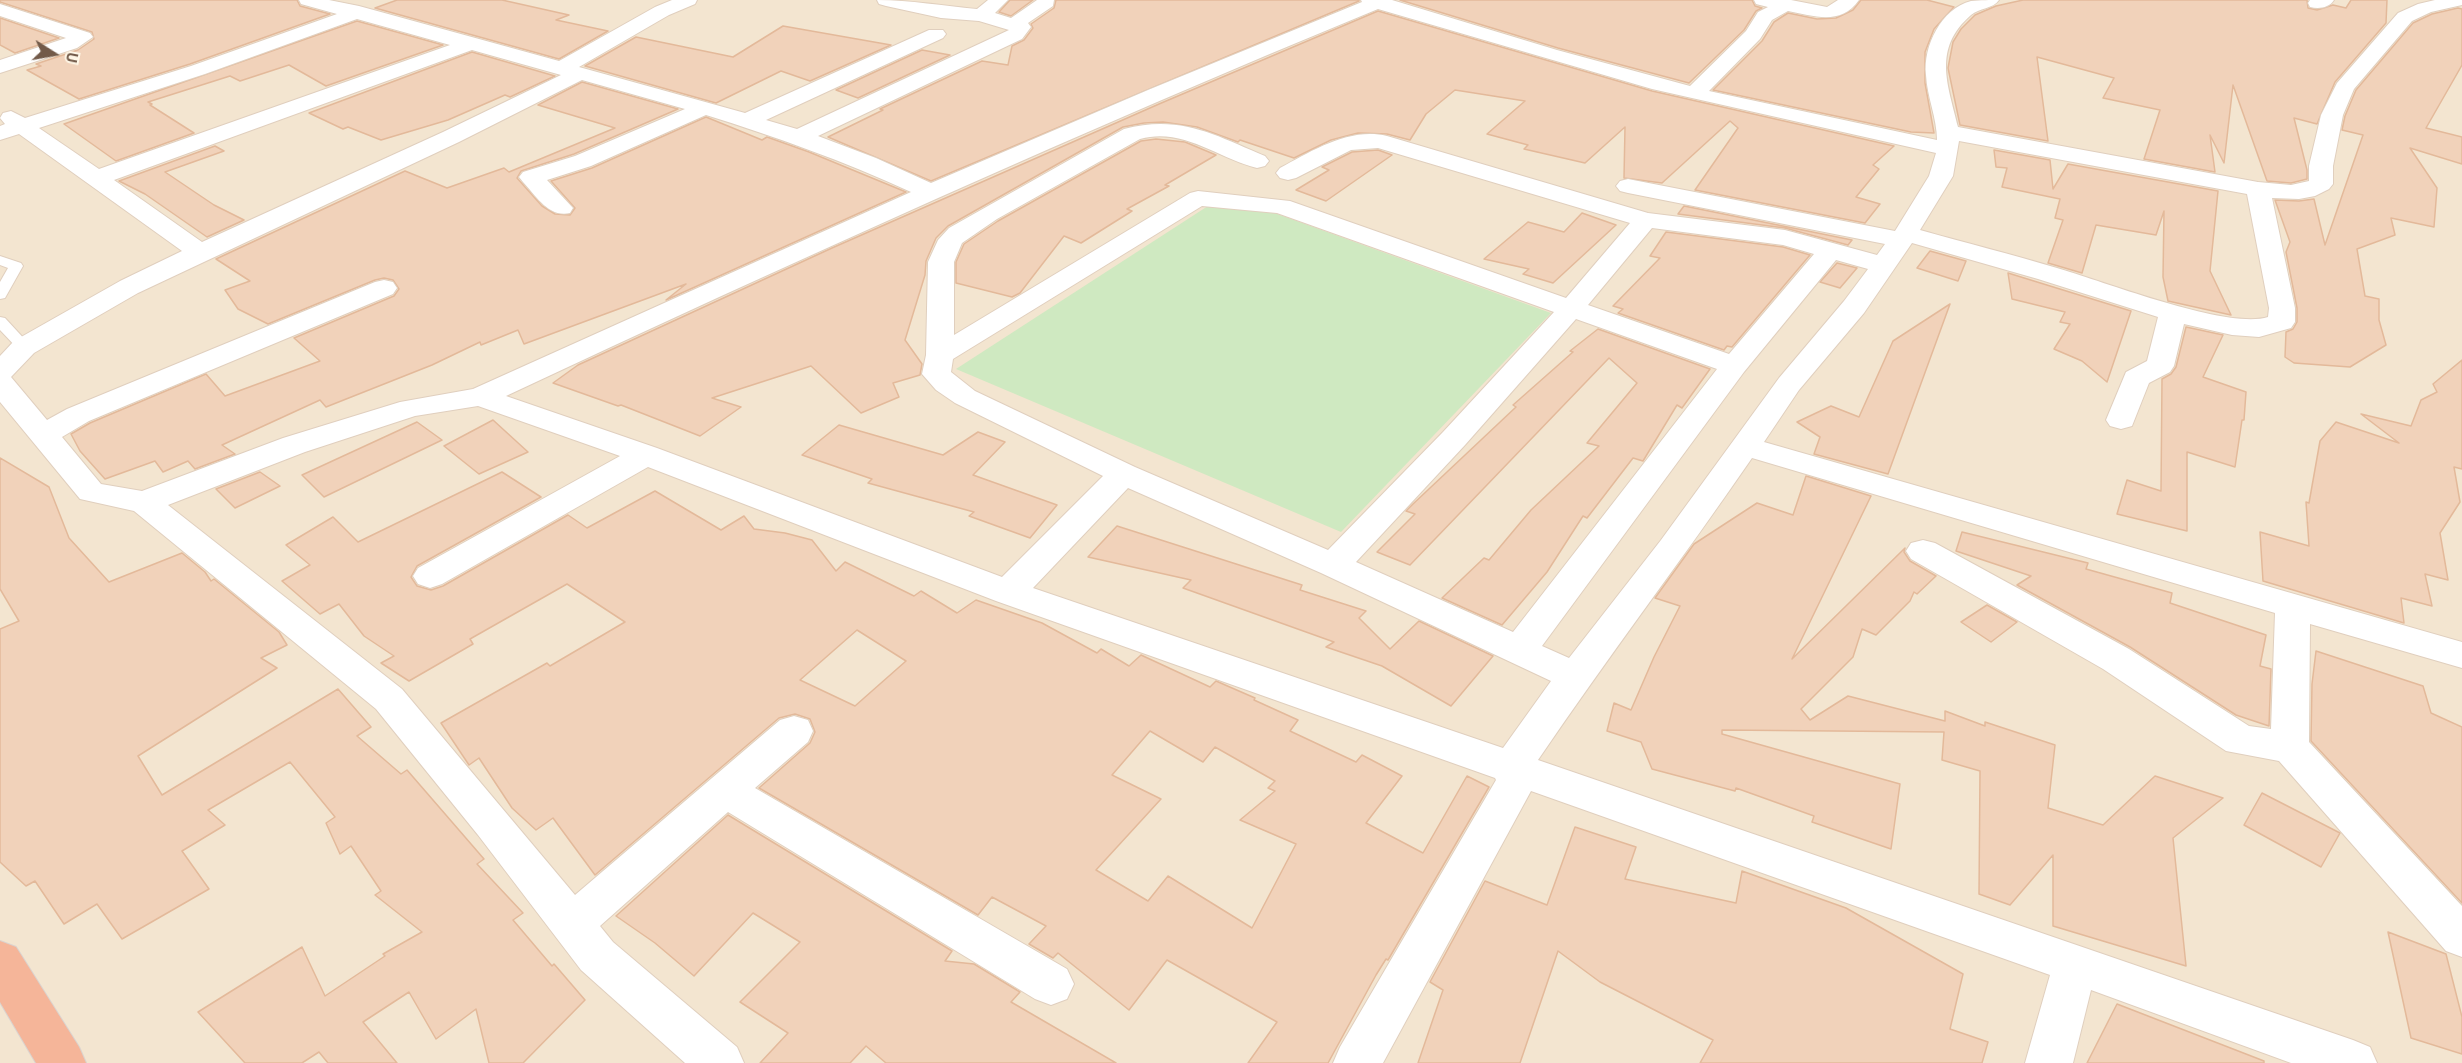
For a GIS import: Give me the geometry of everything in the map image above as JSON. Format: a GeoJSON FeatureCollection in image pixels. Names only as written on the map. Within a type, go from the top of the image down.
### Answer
{"type":"FeatureCollection","features":[{"type":"Feature","properties":{"kind":"highway"},"geometry":{"type":"LineString","coordinates":[[0,961],[62,1063]]}},
{"type":"Feature","properties":{"kind":"street"},"geometry":{"type":"LineString","coordinates":[[308,0],[705,108],[799,137],[867,163],[929,191]]}},
{"type":"Feature","properties":{"kind":"street"},"geometry":{"type":"LineString","coordinates":[[0,372],[24,347],[129,287],[200,252],[452,137],[569,72],[662,10],[688,0]]}},
{"type":"Feature","properties":{"kind":"street"},"geometry":{"type":"LineString","coordinates":[[799,137],[892,91],[1015,35],[1021,27],[981,15],[941,12],[888,0]]}},
{"type":"Feature","properties":{"kind":"street"},"geometry":{"type":"LineString","coordinates":[[981,15],[999,0]]}},
{"type":"Feature","properties":{"kind":"street"},"geometry":{"type":"LineString","coordinates":[[1763,0],[1827,13],[1836,12],[1850,0]]}},
{"type":"Feature","properties":{"kind":"street"},"geometry":{"type":"LineString","coordinates":[[1357,1063],[1516,771],[1575,676],[1673,548],[1789,384],[1854,307],[1904,237],[1941,176],[1948,141],[1936,75],[1937,49],[1948,27],[1967,9],[1990,0]]}},
{"type":"Feature","properties":{"kind":"street"},"geometry":{"type":"LineString","coordinates":[[144,502],[294,445],[400,411],[480,397],[929,191],[1120,108],[1377,1],[1531,49],[1776,113],[2295,193],[2312,192],[2321,184],[2321,165],[2332,115],[2344,87],[2360,72],[2373,52],[2405,17],[2426,8],[2460,0]]}},
{"type":"Feature","properties":{"kind":"street"},"geometry":{"type":"LineString","coordinates":[[1015,24],[1046,2]]}},
{"type":"Feature","properties":{"kind":"street"},"geometry":{"type":"LineString","coordinates":[[0,133],[198,70],[383,3]]}},
{"type":"Feature","properties":{"kind":"street"},"geometry":{"type":"LineString","coordinates":[[1695,93],[1753,35],[1765,16],[1784,5]]}},
{"type":"Feature","properties":{"kind":"street"},"geometry":{"type":"LineString","coordinates":[[0,10],[83,37],[70,44],[0,67]]}},
{"type":"Feature","properties":{"kind":"street"},"geometry":{"type":"LineString","coordinates":[[746,121],[936,34]]}},
{"type":"Feature","properties":{"kind":"street"},"geometry":{"type":"LineString","coordinates":[[97,178],[468,45]]}},
{"type":"Feature","properties":{"kind":"street"},"geometry":{"type":"LineString","coordinates":[[561,208],[531,177],[583,161],[705,108]]}},
{"type":"Feature","properties":{"kind":"street"},"geometry":{"type":"LineString","coordinates":[[0,110],[200,252]]}},
{"type":"Feature","properties":{"kind":"street"},"geometry":{"type":"LineString","coordinates":[[1241,171],[1176,130],[1152,127],[1132,134],[977,220],[951,240],[940,262],[940,355],[936,374],[965,398],[1125,474],[1333,565],[1575,676]]}},
{"type":"Feature","properties":{"kind":"street"},"geometry":{"type":"LineString","coordinates":[[1288,173],[1326,153],[1356,142],[1379,141],[1646,220],[1762,234],[1831,249],[1884,265]]}},
{"type":"Feature","properties":{"kind":"street"},"geometry":{"type":"LineString","coordinates":[[940,355],[1241,171],[1277,166],[1288,173],[1290,183],[1281,206]]}},
{"type":"Feature","properties":{"kind":"street"},"geometry":{"type":"LineString","coordinates":[[1628,186],[1904,237],[2174,312],[2232,327],[2259,329],[2281,322],[2282,308],[2258,189]]}},
{"type":"Feature","properties":{"kind":"street"},"geometry":{"type":"LineString","coordinates":[[1198,198],[1281,206],[1734,366]]}},
{"type":"Feature","properties":{"kind":"street"},"geometry":{"type":"LineString","coordinates":[[1333,565],[1436,460],[1574,308],[1646,220]]}},
{"type":"Feature","properties":{"kind":"street"},"geometry":{"type":"LineString","coordinates":[[1519,650],[1734,366],[1831,249]]}},
{"type":"Feature","properties":{"kind":"street"},"geometry":{"type":"LineString","coordinates":[[43,435],[78,415],[384,288]]}},
{"type":"Feature","properties":{"kind":"street"},"geometry":{"type":"LineString","coordinates":[[2121,420],[2136,378],[2160,366],[2174,312]]}},
{"type":"Feature","properties":{"kind":"street"},"geometry":{"type":"LineString","coordinates":[[0,383],[91,492],[144,502],[388,699],[492,823],[597,956],[720,1063]]}},
{"type":"Feature","properties":{"kind":"street"},"geometry":{"type":"LineString","coordinates":[[480,397],[646,455],[1008,592],[2353,1063]]}},
{"type":"Feature","properties":{"kind":"street"},"geometry":{"type":"LineString","coordinates":[[1744,446],[2462,655]]}},
{"type":"Feature","properties":{"kind":"street"},"geometry":{"type":"LineString","coordinates":[[430,576],[646,455]]}},
{"type":"Feature","properties":{"kind":"street"},"geometry":{"type":"LineString","coordinates":[[1008,592],[1125,474]]}},
{"type":"Feature","properties":{"kind":"street"},"geometry":{"type":"LineString","coordinates":[[1923,551],[2116,659],[2240,740],[2290,747],[2462,937]]}},
{"type":"Feature","properties":{"kind":"street"},"geometry":{"type":"LineString","coordinates":[[2290,747],[2294,606]]}},
{"type":"Feature","properties":{"kind":"street"},"geometry":{"type":"LineString","coordinates":[[572,924],[794,731]]}},
{"type":"Feature","properties":{"kind":"street"},"geometry":{"type":"LineString","coordinates":[[725,790],[1051,984]]}},
{"type":"Feature","properties":{"kind":"street"},"geometry":{"type":"LineString","coordinates":[[2049,1063],[2075,964]]}},
{"type":"Feature","properties":{"kind":"lane"},"geometry":{"type":"LineString","coordinates":[[0,260],[16,266],[0,295]]}},
{"type":"Feature","properties":{"kind":"lane"},"geometry":{"type":"LineString","coordinates":[[0,321],[24,347]]}},
{"type":"Feature","properties":{"kind":"shaded area"},"geometry":{"type":"Polygon","coordinates":[[[0,0],[2462,0],[2462,1063],[0,1063],[0,0]]]}},
{"type":"Feature","properties":{"kind":"green space"},"geometry":{"type":"Polygon","coordinates":[[[1225,195],[1551,313],[1341,532],[956,369],[1225,195]]]}},
{"type":"Feature","properties":{"kind":"building"},"geometry":{"type":"Polygon","coordinates":[[[0,0],[297,0],[300,6],[330,14],[190,64],[79,99],[27,70],[41,66],[36,64],[78,50],[94,39],[92,32],[0,2],[0,0]]]}},
{"type":"Feature","properties":{"kind":"building"},"geometry":{"type":"Polygon","coordinates":[[[397,0],[502,0],[569,15],[556,20],[608,31],[559,59],[375,8],[397,0]]]}},
{"type":"Feature","properties":{"kind":"building"},"geometry":{"type":"Polygon","coordinates":[[[1010,0],[1033,0],[1011,16],[999,12],[1010,0]]]}},
{"type":"Feature","properties":{"kind":"building"},"geometry":{"type":"Polygon","coordinates":[[[1056,0],[1359,1],[931,181],[828,137],[883,110],[880,109],[982,61],[1008,65],[1012,46],[1024,40],[1033,28],[1031,24],[1054,8],[1056,0]]]}},
{"type":"Feature","properties":{"kind":"building"},"geometry":{"type":"Polygon","coordinates":[[[1400,0],[1752,0],[1755,6],[1762,8],[1756,11],[1744,30],[1689,83],[1558,48],[1400,0]]]}},
{"type":"Feature","properties":{"kind":"building"},"geometry":{"type":"Polygon","coordinates":[[[1861,0],[1927,0],[1954,7],[1934,29],[1925,52],[1925,83],[1934,133],[1911,132],[1713,90],[1762,41],[1774,22],[1788,13],[1817,19],[1836,18],[1853,10],[1861,0]]]}},
{"type":"Feature","properties":{"kind":"building"},"geometry":{"type":"Polygon","coordinates":[[[2023,0],[2307,0],[2308,8],[2317,10],[2333,5],[2346,8],[2351,0],[2387,0],[2386,23],[2335,82],[2317,124],[2294,118],[2307,170],[2307,179],[2291,183],[2267,181],[2233,85],[2224,163],[2210,135],[2215,172],[2144,159],[2160,110],[2103,98],[2114,78],[2037,57],[2048,141],[1960,125],[1948,68],[1953,42],[1961,29],[1975,15],[1996,6],[2023,0]]]}},
{"type":"Feature","properties":{"kind":"building"},"geometry":{"type":"Polygon","coordinates":[[[2462,9],[2462,65],[2426,128],[2462,137],[2462,164],[2410,148],[2437,188],[2434,227],[2391,218],[2395,235],[2357,249],[2365,296],[2379,299],[2379,320],[2386,345],[2350,367],[2294,363],[2285,357],[2286,332],[2293,329],[2297,322],[2297,308],[2286,252],[2290,242],[2275,200],[2314,199],[2325,245],[2363,135],[2342,130],[2356,90],[2413,23],[2432,14],[2462,9]]]}},
{"type":"Feature","properties":{"kind":"building"},"geometry":{"type":"Polygon","coordinates":[[[1378,11],[1652,91],[1894,146],[1873,165],[1879,169],[1856,197],[1880,204],[1865,223],[1695,190],[1738,128],[1730,121],[1662,183],[1624,178],[1625,127],[1585,163],[1524,149],[1528,145],[1487,134],[1525,101],[1455,90],[1426,114],[1410,140],[1387,134],[1358,133],[1331,140],[1294,158],[1240,140],[1238,142],[1197,127],[1163,122],[1144,123],[1123,127],[948,226],[936,238],[926,261],[925,275],[905,340],[922,364],[920,375],[893,383],[899,397],[861,413],[811,366],[712,398],[741,407],[700,436],[621,405],[618,406],[553,383],[578,365],[832,248],[1159,104],[1378,11]]]}},
{"type":"Feature","properties":{"kind":"building"},"geometry":{"type":"Polygon","coordinates":[[[0,18],[59,38],[15,53],[0,45],[0,18]]]}},
{"type":"Feature","properties":{"kind":"building"},"geometry":{"type":"Polygon","coordinates":[[[357,21],[443,45],[326,86],[289,65],[240,81],[230,76],[148,102],[194,133],[116,161],[64,124],[357,21]]]}},
{"type":"Feature","properties":{"kind":"building"},"geometry":{"type":"Polygon","coordinates":[[[783,26],[891,45],[810,81],[781,71],[716,103],[585,66],[636,37],[733,57],[783,26]]]}},
{"type":"Feature","properties":{"kind":"building"},"geometry":{"type":"Polygon","coordinates":[[[922,50],[950,55],[858,98],[836,90],[922,50]]]}},
{"type":"Feature","properties":{"kind":"building"},"geometry":{"type":"Polygon","coordinates":[[[472,52],[555,76],[510,97],[505,95],[448,120],[381,140],[348,127],[343,129],[309,113],[472,52]]]}},
{"type":"Feature","properties":{"kind":"building"},"geometry":{"type":"Polygon","coordinates":[[[582,82],[678,109],[574,154],[521,171],[517,178],[542,206],[555,214],[570,215],[575,208],[551,181],[592,168],[706,117],[762,140],[767,137],[809,152],[906,192],[666,300],[686,284],[524,344],[518,330],[481,345],[480,342],[432,365],[326,407],[320,400],[222,445],[235,454],[195,469],[188,461],[163,472],[155,461],[105,479],[80,451],[71,434],[90,423],[206,374],[225,396],[320,361],[294,338],[394,296],[399,289],[393,280],[384,278],[375,280],[268,324],[238,309],[225,290],[250,281],[216,259],[405,171],[447,188],[504,168],[509,172],[615,128],[538,105],[582,82]]]}},
{"type":"Feature","properties":{"kind":"building"},"geometry":{"type":"Polygon","coordinates":[[[1156,139],[1185,142],[1216,155],[1165,185],[1169,186],[1127,209],[1132,211],[1081,243],[1064,236],[1020,293],[1012,297],[956,283],[956,262],[964,244],[998,221],[1141,141],[1156,139]]]}},
{"type":"Feature","properties":{"kind":"building"},"geometry":{"type":"Polygon","coordinates":[[[215,146],[224,151],[165,172],[214,205],[244,220],[207,237],[145,194],[119,181],[215,146]]]}},
{"type":"Feature","properties":{"kind":"building"},"geometry":{"type":"Polygon","coordinates":[[[1378,150],[1392,155],[1326,201],[1296,190],[1329,170],[1322,167],[1352,152],[1378,150]]]}},
{"type":"Feature","properties":{"kind":"building"},"geometry":{"type":"Polygon","coordinates":[[[1994,150],[2050,160],[2053,189],[2068,164],[2218,191],[2210,271],[2231,315],[2168,301],[2163,277],[2164,211],[2156,235],[2096,225],[2082,273],[2048,263],[2063,220],[2055,218],[2060,199],[2002,187],[2007,168],[1996,167],[1994,150]]]}},
{"type":"Feature","properties":{"kind":"building"},"geometry":{"type":"Polygon","coordinates":[[[1684,206],[1852,240],[1848,245],[1785,228],[1678,214],[1684,206]]]}},
{"type":"Feature","properties":{"kind":"building"},"geometry":{"type":"Polygon","coordinates":[[[1582,213],[1616,225],[1553,283],[1523,274],[1529,269],[1484,259],[1528,222],[1564,232],[1582,213]]]}},
{"type":"Feature","properties":{"kind":"building"},"geometry":{"type":"Polygon","coordinates":[[[1666,232],[1783,247],[1810,255],[1732,347],[1727,346],[1724,350],[1618,313],[1623,309],[1613,306],[1660,258],[1650,256],[1666,232]]]}},
{"type":"Feature","properties":{"kind":"building"},"geometry":{"type":"Polygon","coordinates":[[[1930,251],[1966,261],[1958,281],[1917,268],[1930,251]]]}},
{"type":"Feature","properties":{"kind":"building"},"geometry":{"type":"Polygon","coordinates":[[[1837,263],[1857,268],[1840,288],[1820,282],[1837,263]]]}},
{"type":"Feature","properties":{"kind":"building"},"geometry":{"type":"Polygon","coordinates":[[[2008,273],[2131,311],[2107,382],[2082,361],[2054,349],[2070,324],[2060,322],[2065,312],[2012,299],[2008,273]]]}},
{"type":"Feature","properties":{"kind":"building"},"geometry":{"type":"Polygon","coordinates":[[[1950,304],[1888,474],[1814,454],[1820,437],[1797,422],[1831,406],[1859,417],[1893,341],[1950,304]]]}},
{"type":"Feature","properties":{"kind":"building"},"geometry":{"type":"Polygon","coordinates":[[[2186,327],[2223,335],[2203,377],[2246,392],[2244,420],[2242,420],[2235,467],[2187,452],[2187,531],[2117,514],[2127,480],[2161,491],[2162,379],[2171,374],[2176,367],[2186,327]]]}},
{"type":"Feature","properties":{"kind":"building"},"geometry":{"type":"Polygon","coordinates":[[[1598,329],[1710,369],[1682,408],[1677,405],[1643,461],[1633,458],[1587,518],[1583,516],[1547,572],[1502,625],[1442,598],[1484,558],[1489,560],[1531,510],[1599,446],[1587,443],[1637,383],[1609,358],[1410,565],[1377,552],[1415,514],[1406,511],[1516,407],[1513,405],[1573,352],[1570,351],[1598,329]]]}},
{"type":"Feature","properties":{"kind":"building"},"geometry":{"type":"Polygon","coordinates":[[[2462,360],[2462,469],[2454,467],[2460,502],[2440,533],[2448,580],[2425,574],[2432,606],[2401,598],[2404,623],[2263,581],[2260,532],[2309,546],[2306,502],[2309,503],[2320,441],[2336,422],[2399,443],[2361,414],[2411,426],[2421,400],[2437,392],[2433,384],[2462,360]]]}},
{"type":"Feature","properties":{"kind":"building"},"geometry":{"type":"Polygon","coordinates":[[[493,420],[528,452],[479,474],[444,446],[493,420]]]}},
{"type":"Feature","properties":{"kind":"building"},"geometry":{"type":"Polygon","coordinates":[[[417,422],[442,440],[324,497],[302,475],[417,422]]]}},
{"type":"Feature","properties":{"kind":"building"},"geometry":{"type":"Polygon","coordinates":[[[839,425],[943,455],[978,432],[1005,442],[973,475],[1057,505],[1030,538],[969,516],[974,512],[868,483],[872,479],[802,455],[839,425]]]}},
{"type":"Feature","properties":{"kind":"building"},"geometry":{"type":"Polygon","coordinates":[[[0,458],[49,487],[69,538],[109,582],[182,553],[205,572],[211,581],[214,579],[279,632],[287,645],[261,658],[277,668],[138,756],[162,795],[338,689],[371,727],[357,736],[401,774],[407,770],[484,859],[477,864],[523,913],[513,920],[585,1000],[523,1063],[489,1063],[476,1009],[436,1039],[409,992],[363,1022],[397,1063],[328,1063],[319,1052],[302,1063],[245,1063],[198,1012],[302,947],[325,996],[385,956],[383,954],[422,932],[375,895],[381,891],[351,846],[340,854],[326,823],[335,817],[290,762],[208,810],[225,825],[182,851],[209,889],[122,939],[97,904],[64,924],[35,881],[26,886],[0,862],[0,629],[19,621],[0,589],[0,458]]]}},
{"type":"Feature","properties":{"kind":"building"},"geometry":{"type":"Polygon","coordinates":[[[260,472],[280,486],[235,508],[216,489],[260,472]]]}},
{"type":"Feature","properties":{"kind":"building"},"geometry":{"type":"Polygon","coordinates":[[[502,472],[541,497],[417,566],[411,577],[417,586],[431,590],[443,586],[568,515],[587,528],[655,491],[721,530],[744,516],[754,529],[785,533],[812,540],[836,571],[845,562],[914,596],[921,591],[957,613],[976,600],[1042,623],[1097,653],[1101,649],[1129,666],[1141,655],[1210,687],[1216,681],[1255,698],[1254,700],[1298,720],[1290,731],[1356,762],[1362,755],[1402,776],[1366,823],[1423,853],[1467,776],[1489,787],[1388,960],[1386,959],[1376,975],[1328,1063],[1248,1063],[1277,1022],[1167,960],[1129,1010],[1058,953],[1053,958],[1029,944],[1046,926],[992,897],[978,915],[759,788],[810,743],[815,732],[810,719],[795,714],[779,718],[595,875],[553,818],[536,830],[512,808],[479,758],[469,765],[441,723],[547,663],[550,666],[625,622],[567,584],[470,639],[473,644],[409,681],[381,663],[394,656],[364,636],[339,604],[320,614],[282,581],[310,565],[286,545],[333,517],[358,542],[502,472]],[[857,630],[800,680],[855,706],[906,661],[857,630]],[[1150,731],[1112,775],[1161,799],[1096,870],[1148,901],[1168,876],[1252,928],[1296,844],[1240,820],[1275,791],[1268,788],[1275,781],[1215,747],[1203,762],[1150,731]]]}},
{"type":"Feature","properties":{"kind":"building"},"geometry":{"type":"Polygon","coordinates":[[[1806,476],[1871,496],[1792,659],[1905,548],[1904,552],[1910,561],[1936,576],[1917,594],[1914,592],[1910,601],[1876,635],[1862,629],[1853,657],[1801,709],[1810,720],[1848,696],[1945,721],[1945,711],[1985,726],[1985,722],[2055,745],[2048,808],[2103,825],[2155,776],[2223,798],[2173,838],[2186,966],[2053,926],[2053,855],[2010,905],[1979,894],[1980,771],[1942,760],[1944,732],[1722,730],[1722,734],[1900,784],[1891,849],[1812,822],[1814,816],[1736,788],[1735,791],[1652,769],[1641,742],[1607,731],[1614,703],[1631,710],[1680,606],[1655,598],[1694,544],[1757,503],[1793,515],[1806,476]]]}},
{"type":"Feature","properties":{"kind":"building"},"geometry":{"type":"Polygon","coordinates":[[[1117,526],[1302,585],[1300,590],[1366,611],[1359,618],[1390,649],[1419,621],[1493,656],[1451,706],[1382,666],[1326,647],[1334,642],[1183,588],[1191,580],[1088,557],[1117,526]]]}},
{"type":"Feature","properties":{"kind":"building"},"geometry":{"type":"Polygon","coordinates":[[[1962,532],[2088,563],[2086,569],[2172,593],[2170,603],[2266,635],[2260,666],[2271,669],[2269,726],[2236,715],[2130,647],[2017,585],[2031,576],[1956,551],[1962,532]]]}},
{"type":"Feature","properties":{"kind":"building"},"geometry":{"type":"Polygon","coordinates":[[[1987,605],[2017,622],[1991,642],[1961,622],[1987,605]]]}},
{"type":"Feature","properties":{"kind":"building"},"geometry":{"type":"Polygon","coordinates":[[[2316,651],[2423,686],[2431,713],[2462,727],[2462,903],[2311,741],[2312,684],[2316,651]]]}},
{"type":"Feature","properties":{"kind":"building"},"geometry":{"type":"Polygon","coordinates":[[[2262,793],[2340,833],[2321,867],[2244,825],[2262,793]]]}},
{"type":"Feature","properties":{"kind":"building"},"geometry":{"type":"Polygon","coordinates":[[[728,815],[952,951],[945,961],[974,964],[1020,992],[1011,1002],[1116,1063],[886,1063],[866,1046],[850,1063],[760,1063],[788,1033],[740,1002],[800,942],[753,913],[694,976],[655,943],[616,916],[728,815]]]}},
{"type":"Feature","properties":{"kind":"building"},"geometry":{"type":"Polygon","coordinates":[[[1575,827],[1636,847],[1625,879],[1736,903],[1742,871],[1846,908],[1963,974],[1950,1029],[1988,1042],[1982,1063],[1700,1063],[1713,1040],[1600,982],[1558,951],[1520,1063],[1418,1063],[1443,990],[1430,982],[1485,881],[1547,905],[1575,827]]]}},
{"type":"Feature","properties":{"kind":"building"},"geometry":{"type":"Polygon","coordinates":[[[2388,932],[2446,954],[2462,1017],[2462,1054],[2411,1038],[2388,932]]]}},
{"type":"Feature","properties":{"kind":"building"},"geometry":{"type":"Polygon","coordinates":[[[2117,1004],[2264,1061],[2264,1063],[2087,1063],[2117,1004]]]}}]}
